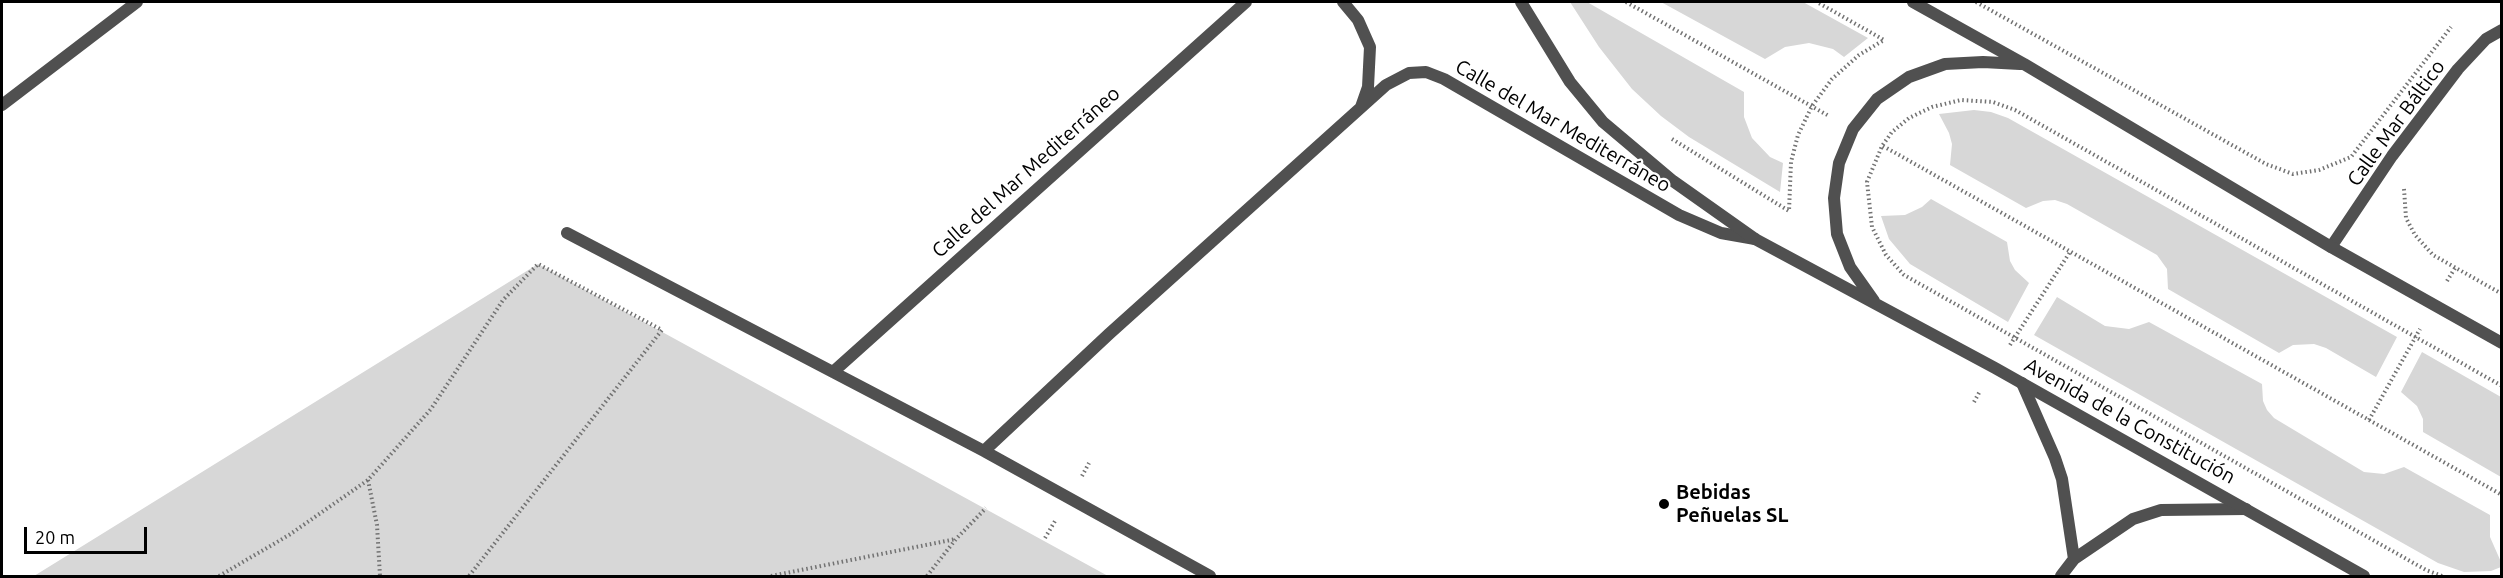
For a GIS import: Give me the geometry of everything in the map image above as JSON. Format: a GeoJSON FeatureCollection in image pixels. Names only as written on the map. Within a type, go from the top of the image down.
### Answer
{"type":"FeatureCollection","features":[{"type":"Feature","properties":{"kind":"street"},"geometry":{"type":"LineString","coordinates":[[2,105],[137,2]]}},
{"type":"Feature","properties":{"kind":"street","name":"Calle del Mar Mediterráneo"},"geometry":{"type":"LineString","coordinates":[[832,372],[1246,2]]}},
{"type":"Feature","properties":{"kind":"street"},"geometry":{"type":"LineString","coordinates":[[1343,2],[1358,20],[1370,47],[1368,87],[1359,111]]}},
{"type":"Feature","properties":{"kind":"street","name":"Avenida de la Constitución"},"geometry":{"type":"LineString","coordinates":[[1521,2],[1570,82],[1604,123],[1673,181],[1755,239],[1995,368],[2364,576]]}},
{"type":"Feature","properties":{"kind":"street","name":"Avenida de la Constitución"},"geometry":{"type":"LineString","coordinates":[[1913,2],[2024,64],[2331,247],[2502,343]]}},
{"type":"Feature","properties":{"kind":"street","name":"Calle Mar Báltico"},"geometry":{"type":"LineString","coordinates":[[2331,247],[2392,156],[2458,69],[2487,39],[2502,30]]}},
{"type":"Feature","properties":{"kind":"street","name":"Avenida de la Constitución"},"geometry":{"type":"LineString","coordinates":[[1875,302],[1850,267],[1838,234],[1834,198],[1839,163],[1853,129],[1877,99],[1909,77],[1945,64],[1983,62],[2024,64]]}},
{"type":"Feature","properties":{"kind":"street","name":"Calle del Mar Mediterráneo"},"geometry":{"type":"LineString","coordinates":[[984,451],[1109,334],[1386,85],[1402,76],[1417,72],[1437,76],[1678,215],[1721,233],[1755,239]]}},
{"type":"Feature","properties":{"kind":"street"},"geometry":{"type":"LineString","coordinates":[[567,233],[984,451],[1210,576]]}},
{"type":"Feature","properties":{"kind":"street"},"geometry":{"type":"LineString","coordinates":[[2022,383],[2062,479],[2074,559]]}},
{"type":"Feature","properties":{"kind":"street"},"geometry":{"type":"LineString","coordinates":[[2061,576],[2074,559],[2133,519],[2161,510],[2246,509]]}},
{"type":"Feature","properties":{"kind":"path"},"geometry":{"type":"LineString","coordinates":[[1626,2],[2502,495]]}},
{"type":"Feature","properties":{"kind":"path"},"geometry":{"type":"LineString","coordinates":[[1672,139],[1789,211],[1791,162],[1798,135],[1812,106],[1832,79],[1859,55],[1884,40],[1817,2]]}},
{"type":"Feature","properties":{"kind":"path"},"geometry":{"type":"LineString","coordinates":[[1976,2],[2266,164],[2294,174],[2319,170],[2351,157],[2451,27]]}},
{"type":"Feature","properties":{"kind":"path"},"geometry":{"type":"LineString","coordinates":[[2442,576],[2416,564],[1904,274],[1886,255],[1872,227],[1868,182],[1882,146],[1892,132],[1909,118],[1932,107],[1961,100],[1993,102],[2015,110],[2502,386]]}},
{"type":"Feature","properties":{"kind":"path"},"geometry":{"type":"LineString","coordinates":[[2408,181],[2403,191],[2406,218],[2415,235],[2433,255],[2502,294]]}},
{"type":"Feature","properties":{"kind":"path"},"geometry":{"type":"LineString","coordinates":[[1974,402],[2070,252]]}},
{"type":"Feature","properties":{"kind":"path"},"geometry":{"type":"LineString","coordinates":[[219,576],[289,535],[368,480],[431,409],[503,300],[538,264],[662,330],[469,576]]}},
{"type":"Feature","properties":{"kind":"path"},"geometry":{"type":"LineString","coordinates":[[2369,420],[2434,305]]}},
{"type":"Feature","properties":{"kind":"path"},"geometry":{"type":"LineString","coordinates":[[368,480],[376,525],[380,576]]}},
{"type":"Feature","properties":{"kind":"path"},"geometry":{"type":"LineString","coordinates":[[927,576],[956,539],[986,508]]}},
{"type":"Feature","properties":{"kind":"path"},"geometry":{"type":"LineString","coordinates":[[771,576],[956,539]]}},
{"type":"Feature","properties":{"kind":"shaded area"},"geometry":{"type":"Polygon","coordinates":[[[1570,2],[1587,2],[1744,92],[1744,117],[1752,138],[1770,157],[1783,163],[1780,192],[1689,137],[1661,116],[1632,89],[1599,47],[1570,2]]]}},
{"type":"Feature","properties":{"kind":"shaded area"},"geometry":{"type":"Polygon","coordinates":[[[1661,2],[1803,2],[1868,38],[1844,57],[1833,49],[1809,43],[1785,47],[1765,59],[1661,2]]]}},
{"type":"Feature","properties":{"kind":"shaded area"},"geometry":{"type":"Polygon","coordinates":[[[1974,110],[1991,112],[2008,118],[2397,337],[2376,377],[2326,348],[2314,344],[2293,345],[2279,353],[2168,289],[2167,269],[2157,255],[2067,204],[2055,200],[2043,201],[2026,208],[1950,165],[1952,144],[1939,114],[1974,110]]]}},
{"type":"Feature","properties":{"kind":"shaded area"},"geometry":{"type":"Polygon","coordinates":[[[1931,199],[2007,242],[2010,261],[2015,270],[2029,283],[2008,322],[1910,264],[1889,239],[1881,216],[1905,215],[1922,207],[1931,199]]]}},
{"type":"Feature","properties":{"kind":"shaded area"},"geometry":{"type":"Polygon","coordinates":[[[538,264],[1108,576],[34,576],[538,264]]]}},
{"type":"Feature","properties":{"kind":"shaded area"},"geometry":{"type":"Polygon","coordinates":[[[2057,297],[2105,326],[2129,329],[2149,322],[2262,384],[2263,401],[2274,418],[2364,472],[2384,474],[2404,467],[2490,515],[2490,537],[2501,567],[2491,571],[2464,572],[2438,563],[2034,335],[2057,297]]]}},
{"type":"Feature","properties":{"kind":"shaded area"},"geometry":{"type":"Polygon","coordinates":[[[2422,352],[2501,397],[2501,477],[2423,432],[2423,419],[2417,406],[2401,392],[2422,352]]]}},
{"type":"Feature","properties":{"kind":"place","name":"Bebidas Peñuelas SL"},"geometry":{"type":"Point","coordinates":[1664,504]}}]}
